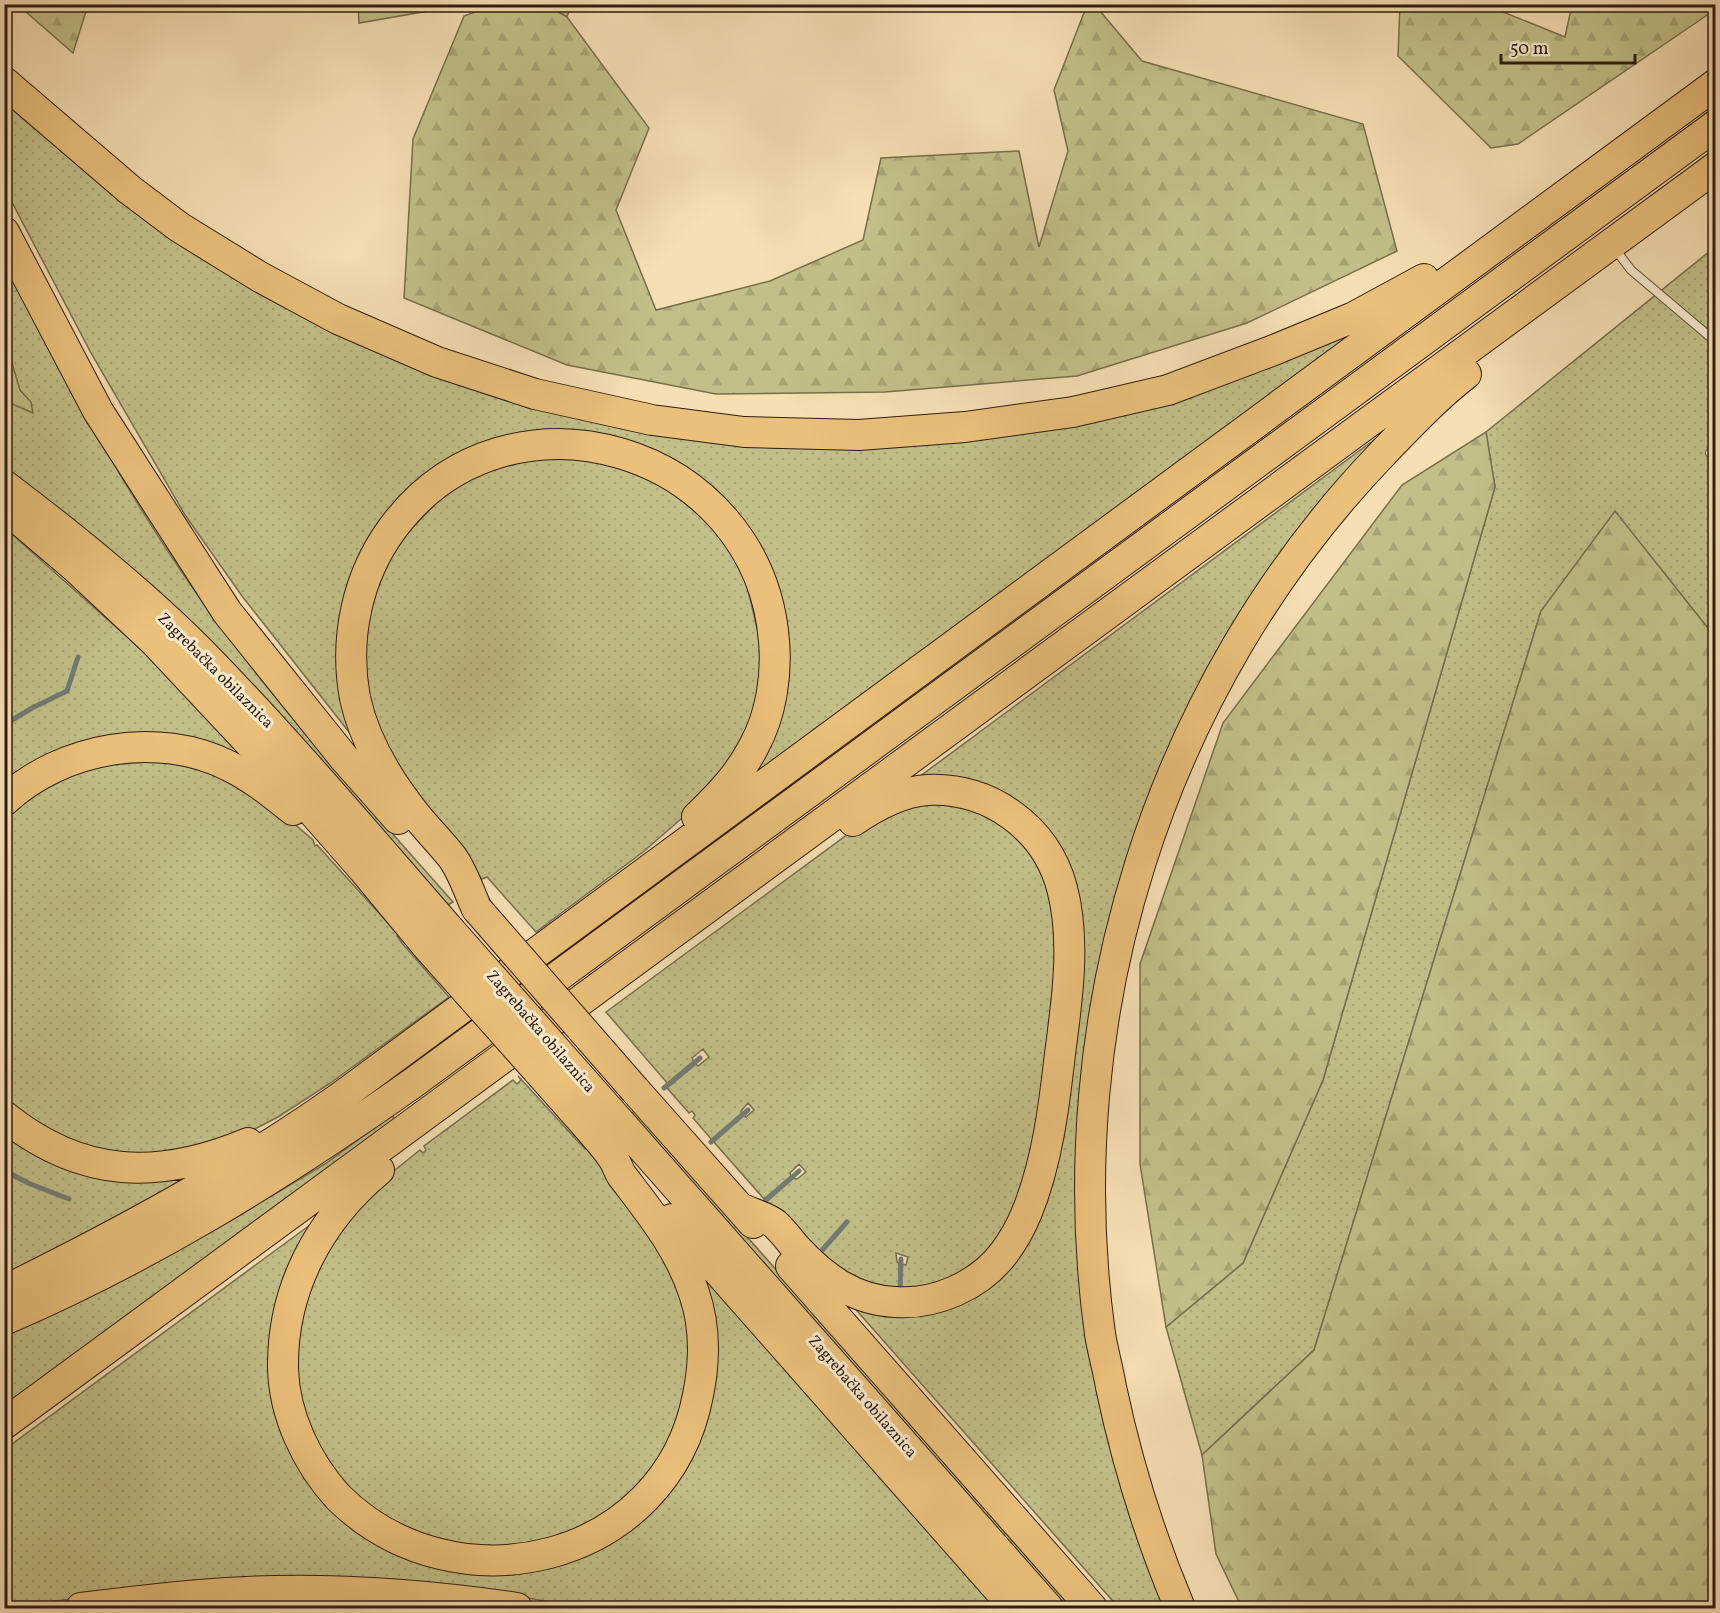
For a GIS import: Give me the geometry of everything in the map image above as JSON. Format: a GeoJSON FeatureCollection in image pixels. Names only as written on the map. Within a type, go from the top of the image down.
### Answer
{"type":"FeatureCollection","features":[{"type":"Feature","properties":{"kind":"highway"},"geometry":{"type":"LineString","coordinates":[[4,82],[130,190],[179,227],[260,277],[338,319],[437,362],[534,394],[652,420],[744,432],[859,435],[964,427],[1073,412],[1168,390],[1354,317],[1420,282],[1463,252],[1511,234]]}},
{"type":"Feature","properties":{"kind":"highway"},"geometry":{"type":"LineString","coordinates":[[4,1291],[88,1249],[203,1186],[342,1096],[1716,84]]}},
{"type":"Feature","properties":{"kind":"highway"},"geometry":{"type":"LineString","coordinates":[[4,1320],[111,1270],[192,1227],[268,1182],[338,1136],[423,1076],[1716,125]]}},
{"type":"Feature","properties":{"kind":"highway"},"geometry":{"type":"LineString","coordinates":[[4,1424],[1716,167]]}},
{"type":"Feature","properties":{"kind":"highway","name":"Zagrebačka obilaznica"},"geometry":{"type":"LineString","coordinates":[[4,232],[98,411],[227,612],[344,758],[1092,1608]]}},
{"type":"Feature","properties":{"kind":"highway"},"geometry":{"type":"LineString","coordinates":[[1180,1608],[1163,1568],[1137,1492],[1120,1427],[1101,1336],[1093,1259],[1090,1170],[1094,1087],[1103,1019],[1117,944],[1143,856],[1172,775],[1206,702],[1249,623],[1299,550],[1359,477],[1437,397],[1586,280],[1606,248]]}},
{"type":"Feature","properties":{"kind":"highway"},"geometry":{"type":"LineString","coordinates":[[477,909],[454,860],[399,794],[377,758],[367,736],[360,717],[352,676],[354,619],[366,577],[385,539],[398,522],[428,492],[475,462],[504,452],[550,444],[604,448],[631,455],[678,478],[703,497],[742,543],[755,567],[772,622],[775,653],[771,696],[762,729],[747,759],[714,801],[689,825],[626,877],[603,905]]}},
{"type":"Feature","properties":{"kind":"highway","name":"Zagrebačka obilaznica"},"geometry":{"type":"LineString","coordinates":[[4,485],[92,552],[200,651],[295,753],[438,937],[598,1118],[1048,1608]]}},
{"type":"Feature","properties":{"kind":"highway"},"geometry":{"type":"LineString","coordinates":[[4,508],[75,567],[154,640],[363,868],[438,937]]}},
{"type":"Feature","properties":{"kind":"highway"},"geometry":{"type":"LineString","coordinates":[[4,801],[46,771],[87,755],[113,749],[143,747],[192,753],[228,765],[249,778],[304,820],[345,862],[363,868]]}},
{"type":"Feature","properties":{"kind":"highway"},"geometry":{"type":"LineString","coordinates":[[740,1208],[774,1224],[822,1274],[865,1297],[883,1301],[917,1302],[963,1287],[985,1272],[1003,1255],[1019,1231],[1028,1211],[1041,1167],[1064,1026],[1069,946],[1068,922],[1062,889],[1052,860],[1043,846],[1026,826],[1003,809],[963,793],[926,790],[910,793],[869,811],[820,845],[776,857]]}},
{"type":"Feature","properties":{"kind":"highway"},"geometry":{"type":"LineString","coordinates":[[504,1056],[479,1094],[387,1163],[350,1197],[334,1216],[299,1275],[284,1336],[283,1377],[288,1402],[297,1432],[311,1461],[327,1485],[364,1522],[411,1548],[435,1557],[490,1565],[529,1561],[566,1551],[610,1528],[644,1499],[666,1473],[683,1443],[696,1406],[703,1357],[701,1317],[679,1256],[659,1223],[620,1173],[598,1118]]}},
{"type":"Feature","properties":{"kind":"highway"},"geometry":{"type":"LineString","coordinates":[[4,1116],[38,1141],[72,1156],[116,1167],[149,1168],[182,1165],[218,1155],[259,1137],[309,1107],[342,1096]]}},
{"type":"Feature","properties":{"kind":"highway"},"geometry":{"type":"LineString","coordinates":[[614,1159],[627,1168],[1015,1608]]}},
{"type":"Feature","properties":{"kind":"highway"},"geometry":{"type":"LineString","coordinates":[[81,1608],[227,1593],[291,1592],[373,1594],[517,1608]]}},
{"type":"Feature","properties":{"kind":"lane"},"geometry":{"type":"LineString","coordinates":[[1606,248],[1716,342]]}},
{"type":"Feature","properties":{"kind":"green space"},"geometry":{"type":"Polygon","coordinates":[[[358,4],[463,4],[463,5],[359,23],[358,4]]]}},
{"type":"Feature","properties":{"kind":"green space"},"geometry":{"type":"Polygon","coordinates":[[[1715,4],[1716,9],[1518,144],[1491,148],[1398,56],[1400,5],[1486,5],[1565,37],[1572,5],[1715,4]]]}},
{"type":"Feature","properties":{"kind":"green space"},"geometry":{"type":"Polygon","coordinates":[[[18,5],[88,5],[73,53],[18,5]]]}},
{"type":"Feature","properties":{"kind":"green space"},"geometry":{"type":"Polygon","coordinates":[[[494,5],[547,5],[567,17],[649,128],[616,210],[656,310],[770,281],[863,240],[881,158],[1019,151],[1039,247],[1068,151],[1054,90],[1087,5],[1095,5],[1142,61],[1363,124],[1397,251],[1247,323],[1077,376],[885,392],[716,394],[567,365],[404,298],[413,139],[464,16],[494,5]]]}},
{"type":"Feature","properties":{"kind":"green space"},"geometry":{"type":"Polygon","coordinates":[[[547,5],[571,5],[567,17],[547,5]]]}},
{"type":"Feature","properties":{"kind":"green space"},"geometry":{"type":"Polygon","coordinates":[[[4,94],[128,200],[535,404],[954,440],[1381,313],[754,780],[775,582],[763,554],[741,521],[721,497],[666,457],[629,442],[564,433],[381,523],[352,731],[349,732],[242,596],[185,515],[91,353],[5,189],[4,94]]]}},
{"type":"Feature","properties":{"kind":"green space"},"geometry":{"type":"Polygon","coordinates":[[[1715,247],[1715,637],[1615,512],[1541,611],[1314,1350],[1202,1455],[1166,1327],[1243,1263],[1323,1080],[1495,487],[1486,432],[1715,247]]]}},
{"type":"Feature","properties":{"kind":"green space"},"geometry":{"type":"Polygon","coordinates":[[[4,264],[106,450],[190,584],[276,698],[453,902],[446,906],[5,470],[4,264]]]}},
{"type":"Feature","properties":{"kind":"green space"},"geometry":{"type":"Polygon","coordinates":[[[4,352],[9,353],[20,390],[31,402],[33,413],[5,401],[4,352]]]}},
{"type":"Feature","properties":{"kind":"green space"},"geometry":{"type":"Polygon","coordinates":[[[1386,431],[1161,776],[1081,1213],[1169,1608],[1119,1608],[851,1304],[884,1312],[1026,1241],[1066,860],[919,777],[1386,431]]]}},
{"type":"Feature","properties":{"kind":"green space"},"geometry":{"type":"Polygon","coordinates":[[[1486,432],[1495,487],[1323,1080],[1243,1263],[1166,1327],[1140,1164],[1140,964],[1223,723],[1402,485],[1486,432]]]}},
{"type":"Feature","properties":{"kind":"green space"},"geometry":{"type":"Polygon","coordinates":[[[539,457],[599,460],[660,482],[723,535],[744,573],[763,654],[759,693],[750,725],[736,755],[697,805],[643,852],[536,932],[487,877],[482,879],[442,832],[389,756],[373,715],[364,678],[363,642],[370,604],[395,546],[445,494],[478,474],[539,457]]]}},
{"type":"Feature","properties":{"kind":"green space"},"geometry":{"type":"Polygon","coordinates":[[[1615,511],[1715,637],[1715,1608],[1242,1608],[1216,1554],[1202,1455],[1314,1350],[1541,611],[1615,511]]]}},
{"type":"Feature","properties":{"kind":"green space"},"geometry":{"type":"Polygon","coordinates":[[[5,528],[135,644],[256,766],[200,742],[5,783],[5,528]]]}},
{"type":"Feature","properties":{"kind":"green space"},"geometry":{"type":"Polygon","coordinates":[[[164,761],[224,776],[277,809],[313,840],[315,846],[317,845],[398,934],[402,943],[449,997],[329,1084],[278,1117],[245,1134],[164,1157],[84,1148],[17,1111],[5,1099],[5,818],[37,793],[85,769],[114,762],[164,761]]]}},
{"type":"Feature","properties":{"kind":"green space"},"geometry":{"type":"Polygon","coordinates":[[[929,800],[998,817],[1045,868],[1058,929],[1052,1034],[1024,1190],[1000,1241],[963,1275],[901,1292],[901,1264],[906,1265],[908,1257],[896,1253],[899,1263],[899,1291],[871,1287],[818,1257],[836,1236],[817,1256],[766,1202],[794,1178],[797,1179],[806,1172],[799,1164],[790,1173],[791,1176],[764,1199],[713,1141],[744,1115],[746,1117],[754,1110],[748,1103],[741,1111],[743,1114],[712,1140],[693,1118],[695,1115],[692,1111],[689,1113],[667,1088],[696,1064],[698,1066],[709,1057],[703,1049],[692,1058],[694,1062],[668,1084],[606,1012],[855,829],[929,800]]]}},
{"type":"Feature","properties":{"kind":"green space"},"geometry":{"type":"Polygon","coordinates":[[[518,1076],[585,1149],[588,1147],[635,1205],[683,1292],[693,1353],[677,1429],[640,1489],[574,1536],[465,1551],[369,1511],[328,1467],[297,1396],[296,1319],[329,1240],[390,1174],[420,1150],[423,1153],[426,1150],[424,1146],[513,1080],[517,1084],[521,1080],[518,1076]]]}},
{"type":"Feature","properties":{"kind":"green space"},"geometry":{"type":"Polygon","coordinates":[[[635,1110],[1075,1608],[1064,1608],[630,1115],[635,1110]]]}},
{"type":"Feature","properties":{"kind":"green space"},"geometry":{"type":"Polygon","coordinates":[[[392,1115],[395,1120],[5,1408],[4,1335],[139,1271],[213,1231],[325,1164],[392,1115]]]}},
{"type":"Feature","properties":{"kind":"green space"},"geometry":{"type":"Polygon","coordinates":[[[5,1131],[63,1166],[108,1180],[185,1179],[5,1277],[5,1131]]]}},
{"type":"Feature","properties":{"kind":"green space"},"geometry":{"type":"Polygon","coordinates":[[[310,1225],[296,1249],[282,1282],[271,1377],[387,1549],[428,1566],[474,1574],[513,1575],[553,1568],[606,1545],[679,1476],[702,1272],[997,1608],[580,1608],[528,1598],[433,1587],[158,1587],[5,1608],[4,1450],[310,1225]]]}},
{"type":"Feature","properties":{"kind":"waterway"},"geometry":{"type":"LineString","coordinates":[[4,725],[67,691],[78,657]]}},
{"type":"Feature","properties":{"kind":"waterway"},"geometry":{"type":"LineString","coordinates":[[664,1088],[700,1058]]}},
{"type":"Feature","properties":{"kind":"waterway"},"geometry":{"type":"LineString","coordinates":[[711,1142],[748,1110]]}},
{"type":"Feature","properties":{"kind":"waterway"},"geometry":{"type":"LineString","coordinates":[[4,1170],[28,1183],[69,1199]]}},
{"type":"Feature","properties":{"kind":"waterway"},"geometry":{"type":"LineString","coordinates":[[765,1201],[799,1171]]}},
{"type":"Feature","properties":{"kind":"waterway"},"geometry":{"type":"LineString","coordinates":[[817,1256],[847,1222]]}},
{"type":"Feature","properties":{"kind":"waterway"},"geometry":{"type":"LineString","coordinates":[[900,1293],[901,1259]]}}]}
